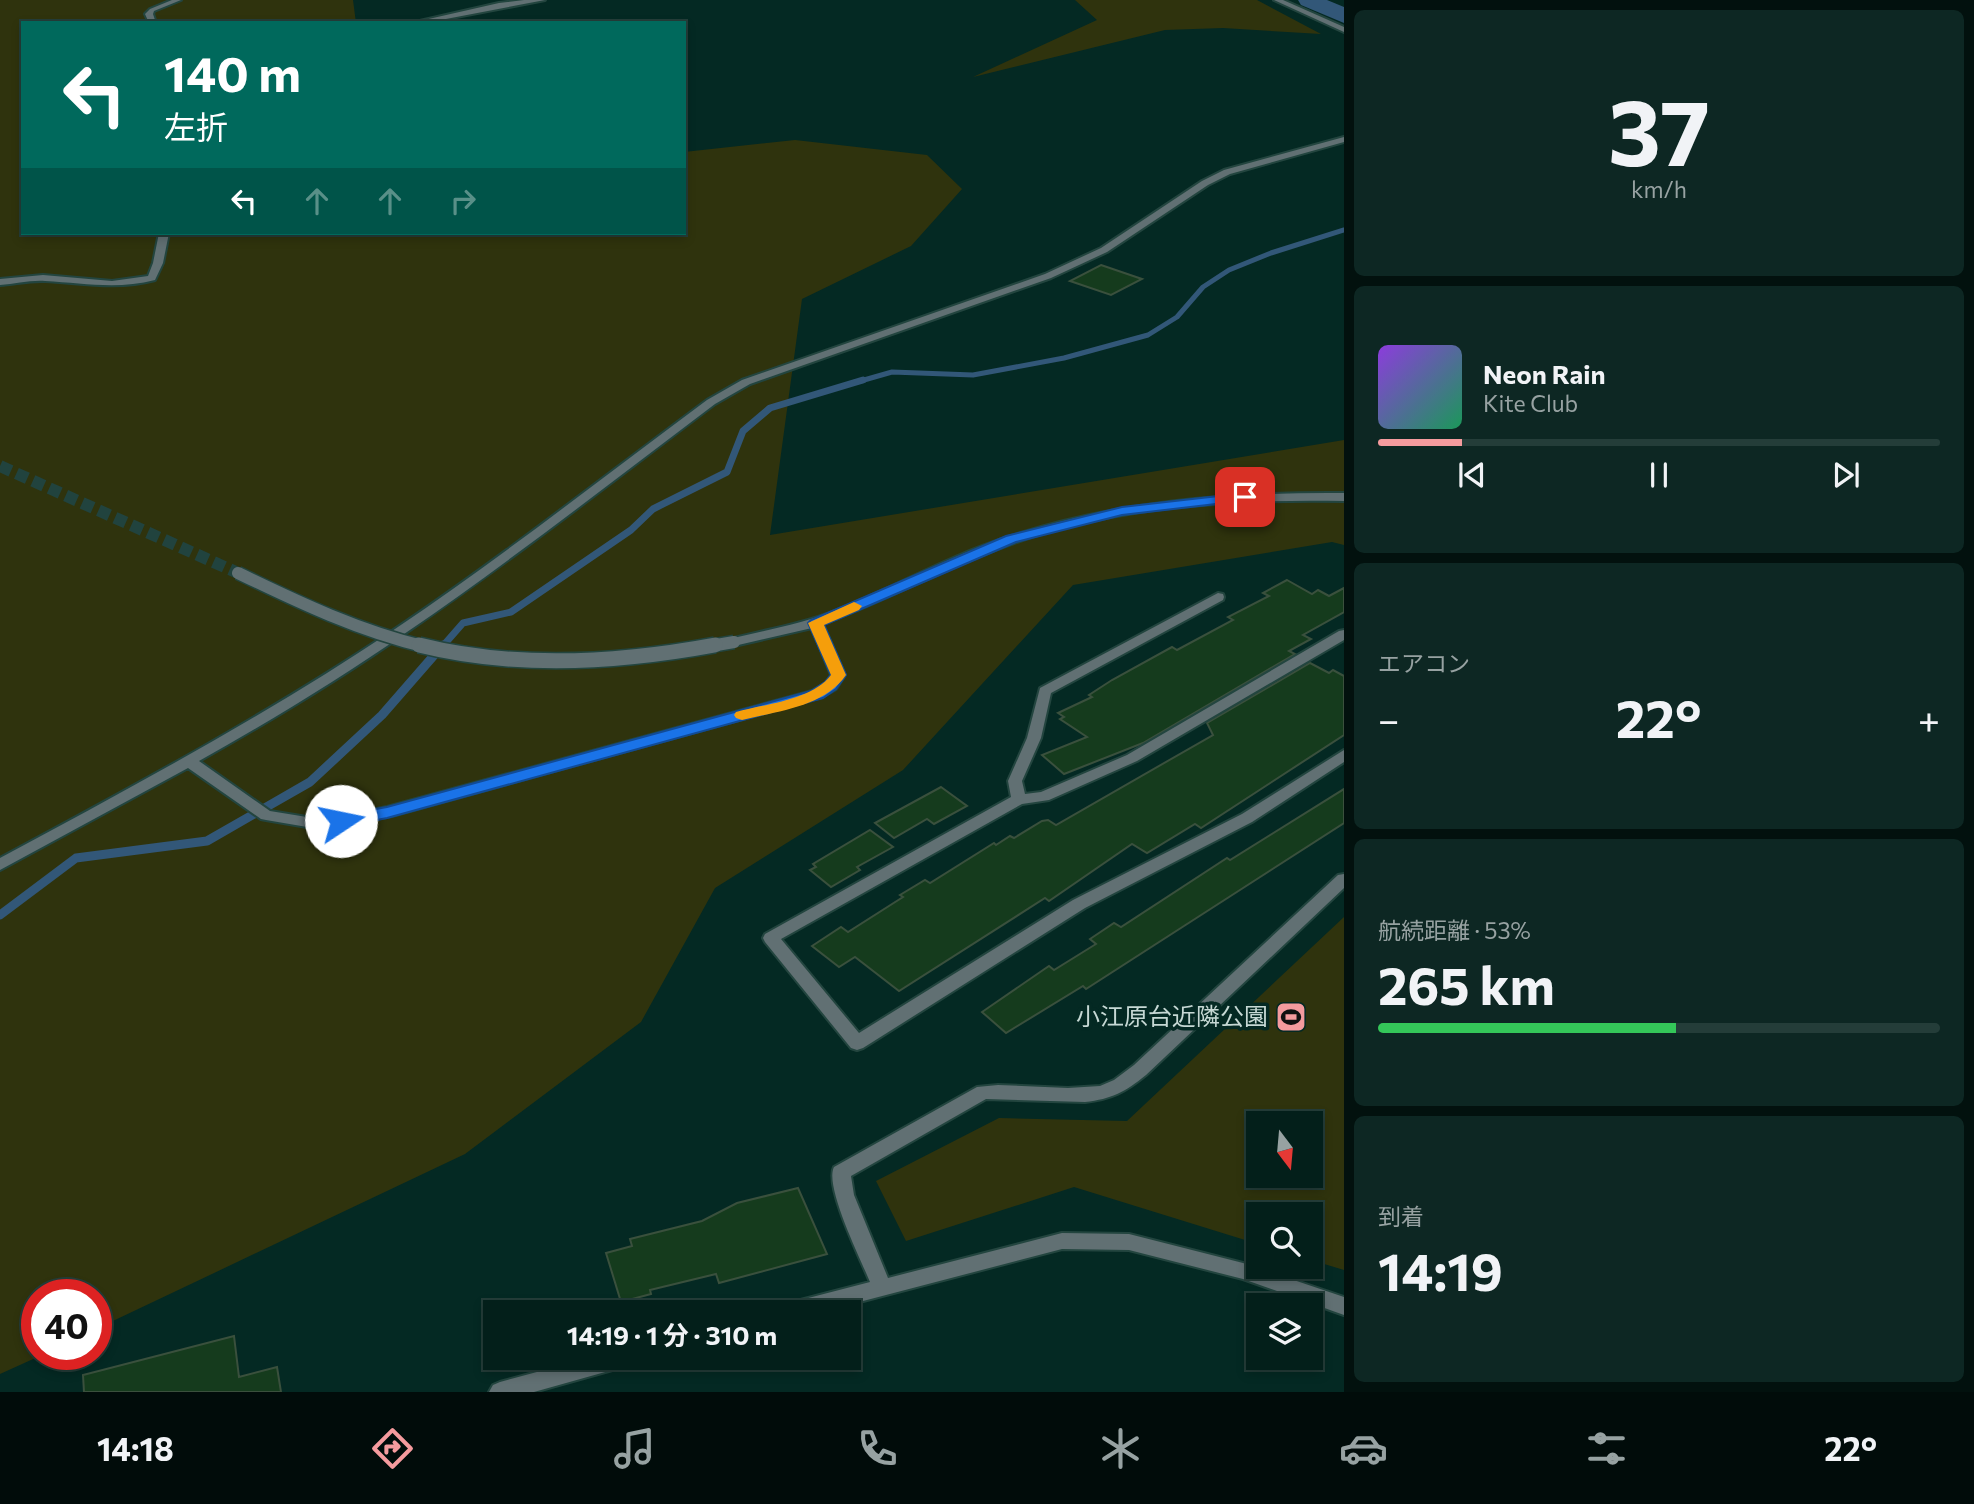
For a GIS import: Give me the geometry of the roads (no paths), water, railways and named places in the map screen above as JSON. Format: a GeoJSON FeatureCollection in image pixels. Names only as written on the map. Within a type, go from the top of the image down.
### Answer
{"type":"FeatureCollection","features":[{"type":"Feature","properties":{"kind":"street"},"geometry":{"type":"LineString","coordinates":[[152,21],[149,14],[152,10],[178,0]]}},
{"type":"Feature","properties":{"kind":"street"},"geometry":{"type":"LineString","coordinates":[[423,21],[472,10],[541,0]]}},
{"type":"Feature","properties":{"kind":"street"},"geometry":{"type":"LineString","coordinates":[[1277,0],[1344,30]]}},
{"type":"Feature","properties":{"kind":"street"},"geometry":{"type":"LineString","coordinates":[[0,865],[190,762],[355,662],[711,402],[746,382],[1048,276],[1104,250],[1205,183],[1227,172],[1344,139]]}},
{"type":"Feature","properties":{"kind":"street"},"geometry":{"type":"LineString","coordinates":[[0,282],[39,278],[118,284],[141,282],[152,278],[164,235]]}},
{"type":"Feature","properties":{"kind":"street"},"geometry":{"type":"LineString","coordinates":[[238,573],[341,622],[412,643],[478,655],[532,660],[637,658],[683,653],[816,623],[1011,539],[1071,522],[1122,511],[1220,499],[1270,495],[1344,498]]}},
{"type":"Feature","properties":{"kind":"street"},"geometry":{"type":"LineString","coordinates":[[1019,799],[1014,781],[1034,738],[1045,691],[1218,597]]}},
{"type":"Feature","properties":{"kind":"street"},"geometry":{"type":"LineString","coordinates":[[190,762],[266,815],[313,823],[387,813],[817,695],[831,686],[838,675],[816,623]]}},
{"type":"Feature","properties":{"kind":"street"},"geometry":{"type":"LineString","coordinates":[[1344,634],[1132,758],[1044,797],[1019,799],[771,938],[857,1043],[1079,904],[1247,818],[1344,755]]}},
{"type":"Feature","properties":{"kind":"street"},"geometry":{"type":"LineString","coordinates":[[882,1287],[844,1195],[841,1172],[984,1092],[1005,1090],[1089,1095],[1114,1089],[1140,1070],[1344,879]]}},
{"type":"Feature","properties":{"kind":"street"},"geometry":{"type":"LineString","coordinates":[[834,1300],[1062,1241],[1129,1242],[1244,1271],[1344,1306]]}},
{"type":"Feature","properties":{"kind":"street"},"geometry":{"type":"LineString","coordinates":[[500,1392],[580,1370]]}},
{"type":"Feature","properties":{"kind":"waterway"},"geometry":{"type":"LineString","coordinates":[[1309,0],[1344,16]]}},
{"type":"Feature","properties":{"kind":"waterway"},"geometry":{"type":"LineString","coordinates":[[857,382],[892,372],[973,375],[1064,358],[1148,335],[1177,317],[1203,287],[1229,270],[1271,253],[1344,230]]}},
{"type":"Feature","properties":{"kind":"waterway"},"geometry":{"type":"LineString","coordinates":[[442,647],[463,623],[511,612],[631,530],[653,509],[727,472],[743,431],[770,408],[863,380]]}},
{"type":"Feature","properties":{"kind":"waterway"},"geometry":{"type":"LineString","coordinates":[[0,915],[76,858],[207,841],[310,782],[382,715],[443,645]]}},
{"type":"Feature","properties":{"kind":"tunnel"},"geometry":{"type":"LineString","coordinates":[[0,466],[238,573]]}},
{"type":"Feature","properties":{"kind":"place","name":"小江原台近隣公園"},"geometry":{"type":"Point","coordinates":[1291,1017]}}]}
